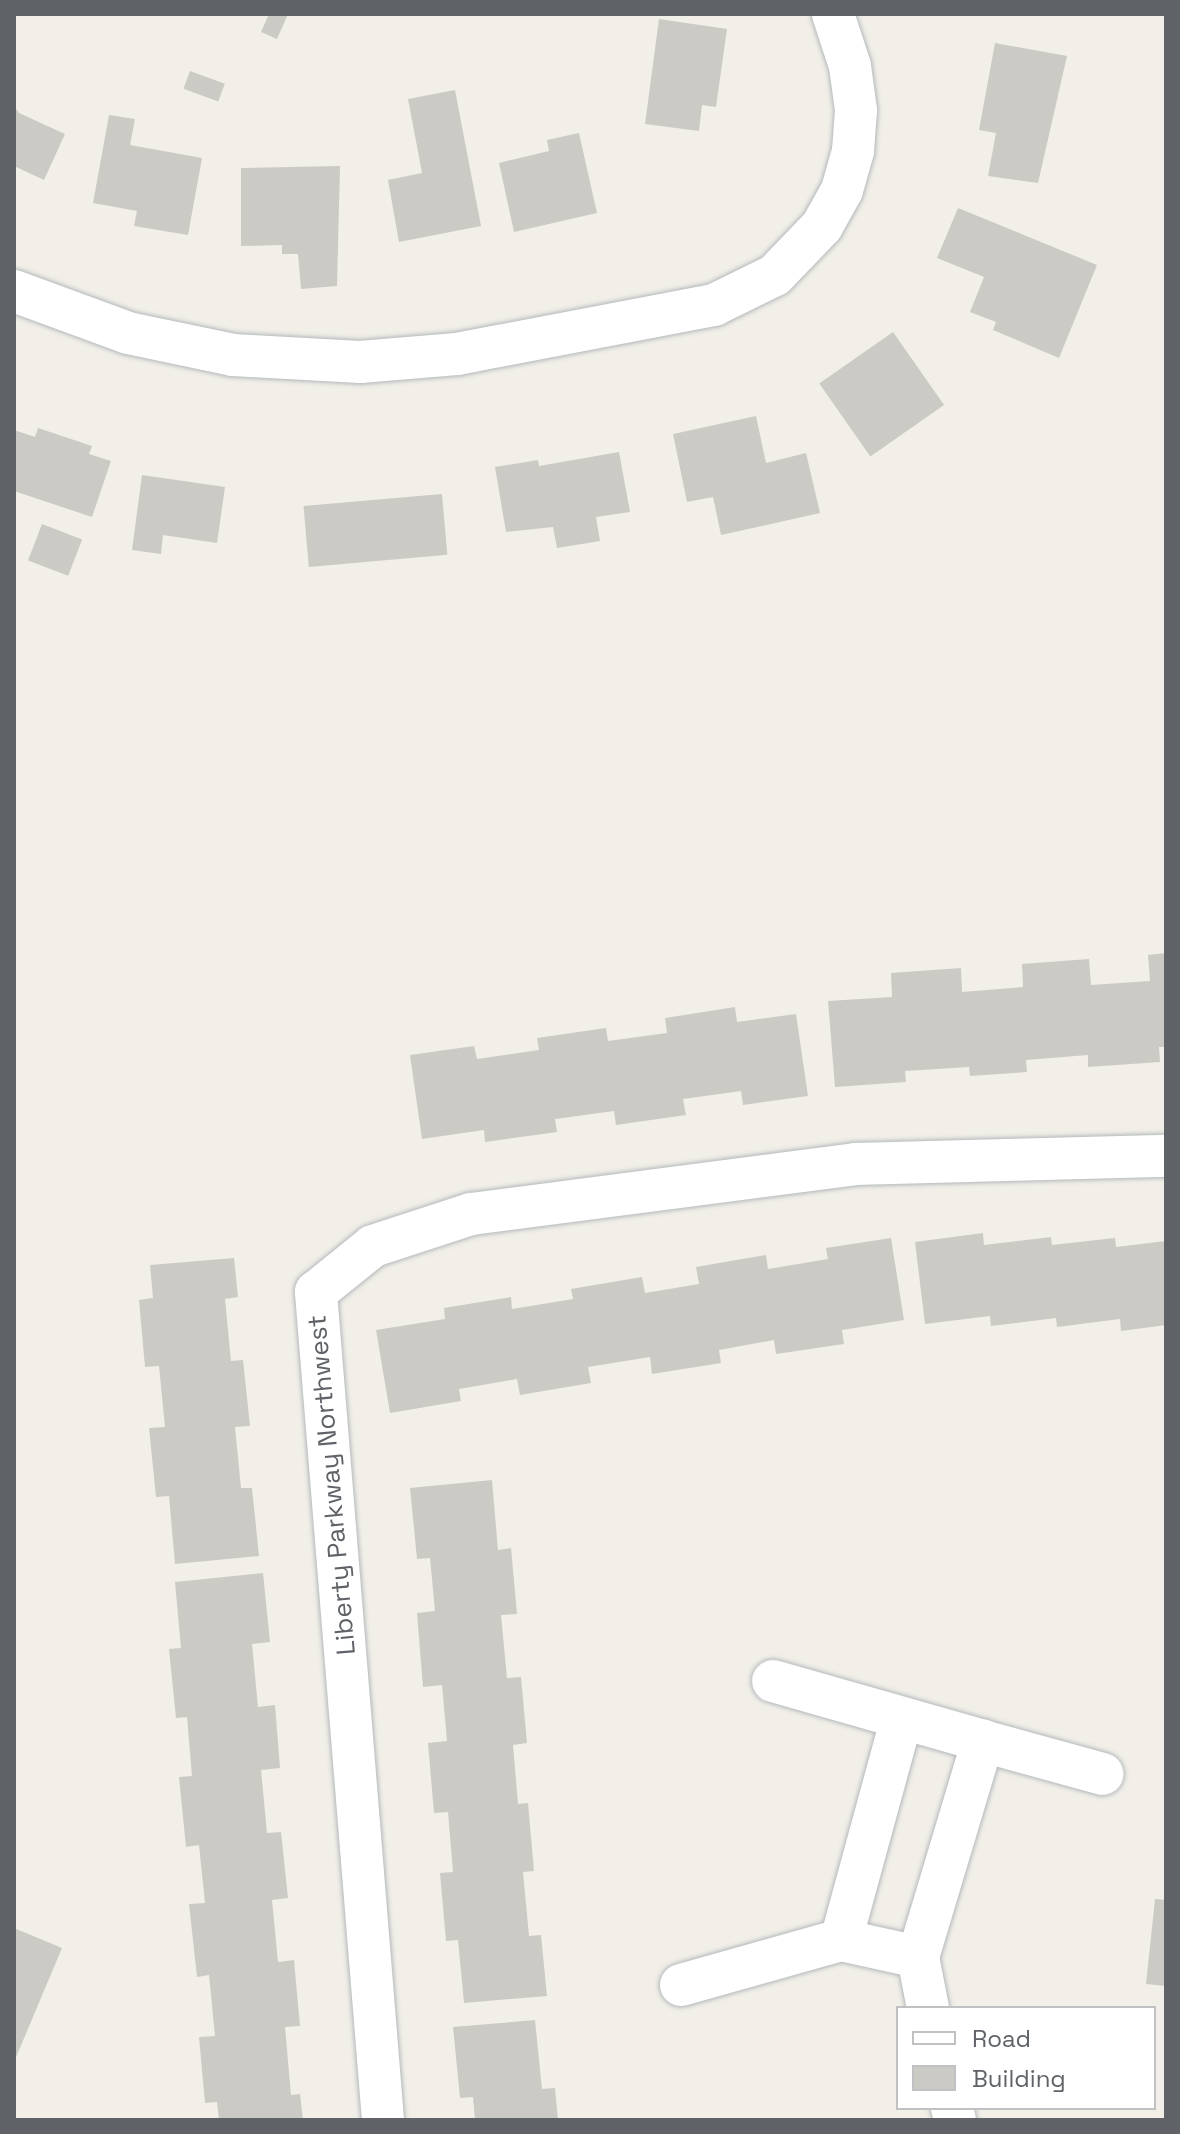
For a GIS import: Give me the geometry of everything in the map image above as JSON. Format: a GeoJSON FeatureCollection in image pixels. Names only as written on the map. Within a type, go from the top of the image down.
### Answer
{"type":"FeatureCollection","features":[{"type":"Feature","properties":{"kind":"street"},"geometry":{"type":"LineString","coordinates":[[14,291],[128,333],[173,343],[233,355],[360,362],[457,354],[714,305],[775,275],[822,226],[842,190],[853,151],[856,110],[850,66],[833,14]]}},
{"type":"Feature","properties":{"kind":"street","name":"Liberty Parkway Northwest"},"geometry":{"type":"LineString","coordinates":[[383,2120],[316,1292],[373,1246],[471,1214],[856,1164],[1166,1156]]}},
{"type":"Feature","properties":{"kind":"street"},"geometry":{"type":"LineString","coordinates":[[773,1681],[901,1721],[1103,1774]]}},
{"type":"Feature","properties":{"kind":"street"},"geometry":{"type":"LineString","coordinates":[[841,1940],[901,1721]]}},
{"type":"Feature","properties":{"kind":"street"},"geometry":{"type":"LineString","coordinates":[[928,2006],[918,1957],[983,1741]]}},
{"type":"Feature","properties":{"kind":"street"},"geometry":{"type":"LineString","coordinates":[[681,1985],[841,1940],[918,1957]]}},
{"type":"Feature","properties":{"kind":"building"},"geometry":{"type":"Polygon","coordinates":[[[269,14],[288,14],[277,39],[261,32],[269,14]]]}},
{"type":"Feature","properties":{"kind":"building"},"geometry":{"type":"Polygon","coordinates":[[[659,19],[727,29],[716,107],[702,105],[699,131],[645,124],[659,19]]]}},
{"type":"Feature","properties":{"kind":"building"},"geometry":{"type":"Polygon","coordinates":[[[995,43],[1067,56],[1038,183],[988,176],[996,133],[979,130],[995,43]]]}},
{"type":"Feature","properties":{"kind":"building"},"geometry":{"type":"Polygon","coordinates":[[[190,71],[225,84],[218,102],[184,89],[190,71]]]}},
{"type":"Feature","properties":{"kind":"building"},"geometry":{"type":"Polygon","coordinates":[[[455,90],[481,226],[399,242],[388,180],[422,173],[408,99],[455,90]]]}},
{"type":"Feature","properties":{"kind":"building"},"geometry":{"type":"Polygon","coordinates":[[[14,106],[19,113],[65,134],[44,180],[14,166],[14,106]]]}},
{"type":"Feature","properties":{"kind":"building"},"geometry":{"type":"Polygon","coordinates":[[[109,115],[135,119],[130,145],[202,158],[188,235],[134,226],[137,211],[93,203],[109,115]]]}},
{"type":"Feature","properties":{"kind":"building"},"geometry":{"type":"Polygon","coordinates":[[[579,133],[597,213],[514,232],[499,163],[549,151],[547,140],[579,133]]]}},
{"type":"Feature","properties":{"kind":"building"},"geometry":{"type":"Polygon","coordinates":[[[340,166],[337,286],[301,289],[298,254],[282,254],[282,245],[241,246],[241,168],[340,166]]]}},
{"type":"Feature","properties":{"kind":"building"},"geometry":{"type":"Polygon","coordinates":[[[958,208],[1097,265],[1059,358],[993,330],[996,322],[970,312],[984,277],[937,258],[958,208]]]}},
{"type":"Feature","properties":{"kind":"building"},"geometry":{"type":"Polygon","coordinates":[[[893,332],[944,405],[870,457],[819,384],[893,332]]]}},
{"type":"Feature","properties":{"kind":"building"},"geometry":{"type":"Polygon","coordinates":[[[756,416],[766,463],[806,453],[820,513],[721,535],[713,497],[687,502],[673,434],[756,416]]]}},
{"type":"Feature","properties":{"kind":"building"},"geometry":{"type":"Polygon","coordinates":[[[38,428],[92,446],[89,454],[111,461],[92,517],[14,491],[14,430],[35,437],[38,428]]]}},
{"type":"Feature","properties":{"kind":"building"},"geometry":{"type":"Polygon","coordinates":[[[619,452],[630,512],[596,517],[600,541],[557,548],[553,527],[506,532],[495,467],[538,460],[539,466],[619,452]]]}},
{"type":"Feature","properties":{"kind":"building"},"geometry":{"type":"Polygon","coordinates":[[[142,475],[225,487],[217,543],[163,535],[161,554],[132,550],[142,475]]]}},
{"type":"Feature","properties":{"kind":"building"},"geometry":{"type":"Polygon","coordinates":[[[442,494],[447,555],[309,567],[304,506],[442,494]]]}},
{"type":"Feature","properties":{"kind":"building"},"geometry":{"type":"Polygon","coordinates":[[[42,524],[82,539],[68,576],[28,560],[42,524]]]}},
{"type":"Feature","properties":{"kind":"building"},"geometry":{"type":"Polygon","coordinates":[[[1166,953],[1166,1047],[1159,1047],[1160,1062],[1088,1067],[1088,1055],[1026,1060],[1027,1072],[970,1076],[969,1067],[905,1071],[906,1082],[835,1087],[828,1001],[892,997],[891,973],[961,968],[962,992],[1023,987],[1022,964],[1089,959],[1091,985],[1150,981],[1148,955],[1166,953]]]}},
{"type":"Feature","properties":{"kind":"building"},"geometry":{"type":"Polygon","coordinates":[[[735,1007],[737,1022],[796,1014],[808,1096],[743,1105],[741,1091],[683,1099],[686,1115],[616,1125],[614,1111],[555,1119],[557,1132],[485,1142],[484,1130],[422,1139],[410,1055],[474,1046],[477,1059],[539,1050],[537,1038],[606,1028],[608,1041],[667,1033],[665,1018],[735,1007]]]}},
{"type":"Feature","properties":{"kind":"building"},"geometry":{"type":"Polygon","coordinates":[[[983,1233],[984,1245],[1051,1237],[1052,1245],[1115,1238],[1116,1247],[1166,1241],[1166,1325],[1121,1331],[1120,1319],[1057,1327],[1056,1318],[991,1326],[990,1316],[925,1324],[915,1242],[983,1233]]]}},
{"type":"Feature","properties":{"kind":"building"},"geometry":{"type":"Polygon","coordinates":[[[891,1238],[904,1320],[842,1330],[844,1344],[776,1354],[774,1340],[719,1350],[721,1363],[652,1374],[650,1357],[588,1367],[591,1383],[520,1395],[517,1379],[459,1389],[461,1401],[390,1413],[376,1330],[445,1319],[444,1308],[511,1297],[512,1309],[573,1299],[571,1289],[642,1277],[645,1293],[699,1284],[696,1267],[766,1255],[768,1269],[828,1259],[826,1248],[891,1238]]]}},
{"type":"Feature","properties":{"kind":"building"},"geometry":{"type":"Polygon","coordinates":[[[234,1258],[238,1297],[225,1299],[231,1361],[243,1360],[250,1426],[235,1427],[241,1488],[252,1488],[259,1556],[175,1564],[169,1496],[156,1497],[149,1428],[165,1427],[159,1366],[145,1367],[139,1300],[153,1298],[150,1265],[234,1258]]]}},
{"type":"Feature","properties":{"kind":"building"},"geometry":{"type":"Polygon","coordinates":[[[492,1480],[498,1550],[511,1548],[517,1614],[501,1615],[507,1678],[521,1677],[527,1743],[513,1745],[518,1804],[528,1803],[534,1871],[523,1872],[529,1936],[541,1935],[547,1996],[464,2003],[458,1940],[446,1941],[440,1873],[453,1872],[448,1812],[434,1813],[428,1743],[447,1741],[442,1685],[423,1687],[417,1613],[435,1611],[430,1558],[417,1559],[410,1488],[492,1480]]]}},
{"type":"Feature","properties":{"kind":"building"},"geometry":{"type":"Polygon","coordinates":[[[263,1573],[270,1642],[252,1644],[258,1707],[275,1705],[280,1768],[261,1770],[267,1833],[281,1832],[288,1898],[272,1900],[278,1962],[294,1960],[300,2026],[285,2027],[291,2095],[300,2094],[303,2120],[219,2120],[217,2102],[205,2103],[199,2037],[215,2036],[209,1975],[197,1977],[189,1904],[205,1903],[199,1845],[186,1847],[179,1777],[192,1776],[187,1717],[176,1718],[169,1649],[181,1648],[175,1582],[263,1573]]]}},
{"type":"Feature","properties":{"kind":"building"},"geometry":{"type":"Polygon","coordinates":[[[1155,1899],[1166,1900],[1166,1986],[1146,1984],[1155,1899]]]}},
{"type":"Feature","properties":{"kind":"building"},"geometry":{"type":"Polygon","coordinates":[[[14,1928],[62,1948],[14,2062],[14,1928]]]}},
{"type":"Feature","properties":{"kind":"building"},"geometry":{"type":"Polygon","coordinates":[[[535,2020],[542,2089],[555,2088],[558,2120],[475,2120],[473,2097],[460,2098],[453,2027],[535,2020]]]}}]}
